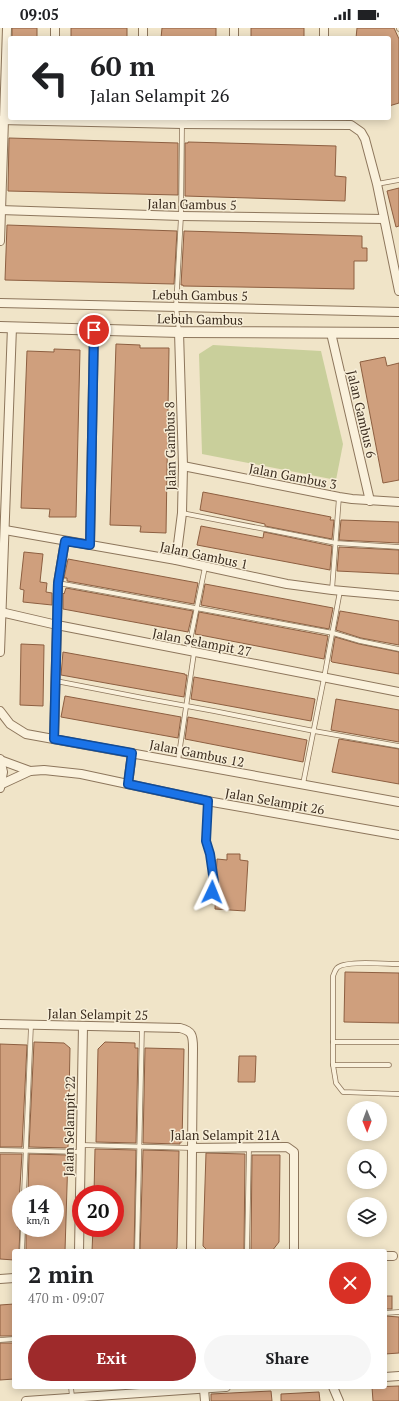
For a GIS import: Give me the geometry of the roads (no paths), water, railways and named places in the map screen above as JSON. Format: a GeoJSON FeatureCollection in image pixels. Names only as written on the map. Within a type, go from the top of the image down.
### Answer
{"type":"FeatureCollection","features":[{"type":"Feature","properties":{"kind":"street"},"geometry":{"type":"LineString","coordinates":[[0,241],[2,120],[7,28]]}},
{"type":"Feature","properties":{"kind":"street"},"geometry":{"type":"LineString","coordinates":[[143,120],[182,124],[232,121],[321,121],[351,125],[361,132],[364,139],[377,184],[399,291]]}},
{"type":"Feature","properties":{"kind":"street","name":"Jalan Gambus 5"},"geometry":{"type":"LineString","coordinates":[[1,210],[181,216],[384,219]]}},
{"type":"Feature","properties":{"kind":"street","name":"Lebuh Gambus 5"},"geometry":{"type":"LineString","coordinates":[[0,303],[399,312]]}},
{"type":"Feature","properties":{"kind":"street","name":"Lebuh Gambus"},"geometry":{"type":"LineString","coordinates":[[0,327],[179,332],[332,334],[399,333]]}},
{"type":"Feature","properties":{"kind":"street"},"geometry":{"type":"LineString","coordinates":[[0,652],[12,327]]}},
{"type":"Feature","properties":{"kind":"street"},"geometry":{"type":"LineString","coordinates":[[90,545],[94,330]]}},
{"type":"Feature","properties":{"kind":"street","name":"Jalan Gambus 8"},"geometry":{"type":"LineString","coordinates":[[176,560],[182,513],[184,466],[179,332]]}},
{"type":"Feature","properties":{"kind":"street","name":"Jalan Gambus 6"},"geometry":{"type":"LineString","coordinates":[[332,334],[370,500]]}},
{"type":"Feature","properties":{"kind":"street","name":"Jalan Gambus 3"},"geometry":{"type":"LineString","coordinates":[[184,466],[340,497],[399,502]]}},
{"type":"Feature","properties":{"kind":"street","name":"Jalan Gambus 1"},"geometry":{"type":"LineString","coordinates":[[5,530],[176,560],[287,584],[336,591],[399,596]]}},
{"type":"Feature","properties":{"kind":"street"},"geometry":{"type":"LineString","coordinates":[[54,739],[58,583],[65,541]]}},
{"type":"Feature","properties":{"kind":"street","name":"Jalan Selampit 27"},"geometry":{"type":"LineString","coordinates":[[1,612],[191,652],[399,692]]}},
{"type":"Feature","properties":{"kind":"street","name":"Jalan Gambus 12"},"geometry":{"type":"LineString","coordinates":[[0,711],[10,724],[26,734],[399,802]]}},
{"type":"Feature","properties":{"kind":"street"},"geometry":{"type":"LineString","coordinates":[[128,784],[132,753]]}},
{"type":"Feature","properties":{"kind":"street"},"geometry":{"type":"LineString","coordinates":[[0,760],[3,772],[1,786]]}},
{"type":"Feature","properties":{"kind":"street","name":"Jalan Selampit 26"},"geometry":{"type":"LineString","coordinates":[[0,760],[30,771]]}},
{"type":"Feature","properties":{"kind":"street","name":"Jalan Selampit 26"},"geometry":{"type":"LineString","coordinates":[[1,786],[30,771],[44,770],[81,774],[208,801],[399,835]]}},
{"type":"Feature","properties":{"kind":"street","name":"Jalan Selampit 25"},"geometry":{"type":"LineString","coordinates":[[0,1024],[180,1028],[188,1030],[193,1037],[192,1148]]}},
{"type":"Feature","properties":{"kind":"street","name":"Jalan Selampit 22"},"geometry":{"type":"LineString","coordinates":[[79,1249],[83,1026]]}},
{"type":"Feature","properties":{"kind":"street"},"geometry":{"type":"LineString","coordinates":[[191,1249],[192,1148]]}},
{"type":"Feature","properties":{"kind":"street","name":"Jalan Selampit 21A"},"geometry":{"type":"LineString","coordinates":[[192,1148],[287,1148],[294,1152],[294,1249]]}},
{"type":"Feature","properties":{"kind":"street"},"geometry":{"type":"LineString","coordinates":[[0,1279],[12,1278]]}},
{"type":"Feature","properties":{"kind":"street"},"geometry":{"type":"LineString","coordinates":[[387,1376],[399,1376]]}},
{"type":"Feature","properties":{"kind":"street"},"geometry":{"type":"LineString","coordinates":[[26,1401],[72,1399],[174,1389]]}},
{"type":"Feature","properties":{"kind":"street"},"geometry":{"type":"LineString","coordinates":[[204,1389],[205,1401]]}},
{"type":"Feature","properties":{"kind":"street"},"geometry":{"type":"LineString","coordinates":[[334,1389],[339,1401]]}},
{"type":"Feature","properties":{"kind":"lane"},"geometry":{"type":"LineString","coordinates":[[179,332],[176,307],[181,216],[182,124]]}},
{"type":"Feature","properties":{"kind":"lane"},"geometry":{"type":"LineString","coordinates":[[377,184],[399,180]]}},
{"type":"Feature","properties":{"kind":"lane"},"geometry":{"type":"LineString","coordinates":[[302,785],[333,633],[336,591],[336,543],[340,497]]}},
{"type":"Feature","properties":{"kind":"lane"},"geometry":{"type":"LineString","coordinates":[[182,513],[336,543],[399,547]]}},
{"type":"Feature","properties":{"kind":"lane"},"geometry":{"type":"LineString","coordinates":[[178,761],[186,707],[196,608],[205,567]]}},
{"type":"Feature","properties":{"kind":"lane"},"geometry":{"type":"LineString","coordinates":[[58,583],[333,633],[360,641],[399,649]]}},
{"type":"Feature","properties":{"kind":"lane"},"geometry":{"type":"LineString","coordinates":[[56,680],[186,707],[399,746]]}},
{"type":"Feature","properties":{"kind":"lane"},"geometry":{"type":"LineString","coordinates":[[208,801],[206,841],[210,854],[214,882],[212,892]]}},
{"type":"Feature","properties":{"kind":"lane"},"geometry":{"type":"LineString","coordinates":[[399,964],[355,963],[341,965],[336,968],[333,976],[333,1042],[336,1083],[343,1092],[399,1094]]}},
{"type":"Feature","properties":{"kind":"lane"},"geometry":{"type":"LineString","coordinates":[[24,1185],[31,1025]]}},
{"type":"Feature","properties":{"kind":"lane"},"geometry":{"type":"LineString","coordinates":[[137,1249],[142,1027]]}},
{"type":"Feature","properties":{"kind":"lane"},"geometry":{"type":"LineString","coordinates":[[333,1042],[399,1042]]}},
{"type":"Feature","properties":{"kind":"lane"},"geometry":{"type":"LineString","coordinates":[[334,1065],[389,1065]]}},
{"type":"Feature","properties":{"kind":"lane","name":"Jalan Selampit 21A"},"geometry":{"type":"LineString","coordinates":[[0,1150],[26,1151],[139,1146],[192,1148]]}},
{"type":"Feature","properties":{"kind":"lane"},"geometry":{"type":"LineString","coordinates":[[247,1249],[249,1147]]}},
{"type":"Feature","properties":{"kind":"lane"},"geometry":{"type":"LineString","coordinates":[[22,1249],[23,1237]]}},
{"type":"Feature","properties":{"kind":"lane"},"geometry":{"type":"LineString","coordinates":[[387,1312],[399,1312]]}},
{"type":"Feature","properties":{"kind":"lane"},"geometry":{"type":"LineString","coordinates":[[0,1340],[12,1339]]}},
{"type":"Feature","properties":{"kind":"lane"},"geometry":{"type":"LineString","coordinates":[[71,1389],[72,1399]]}}]}
